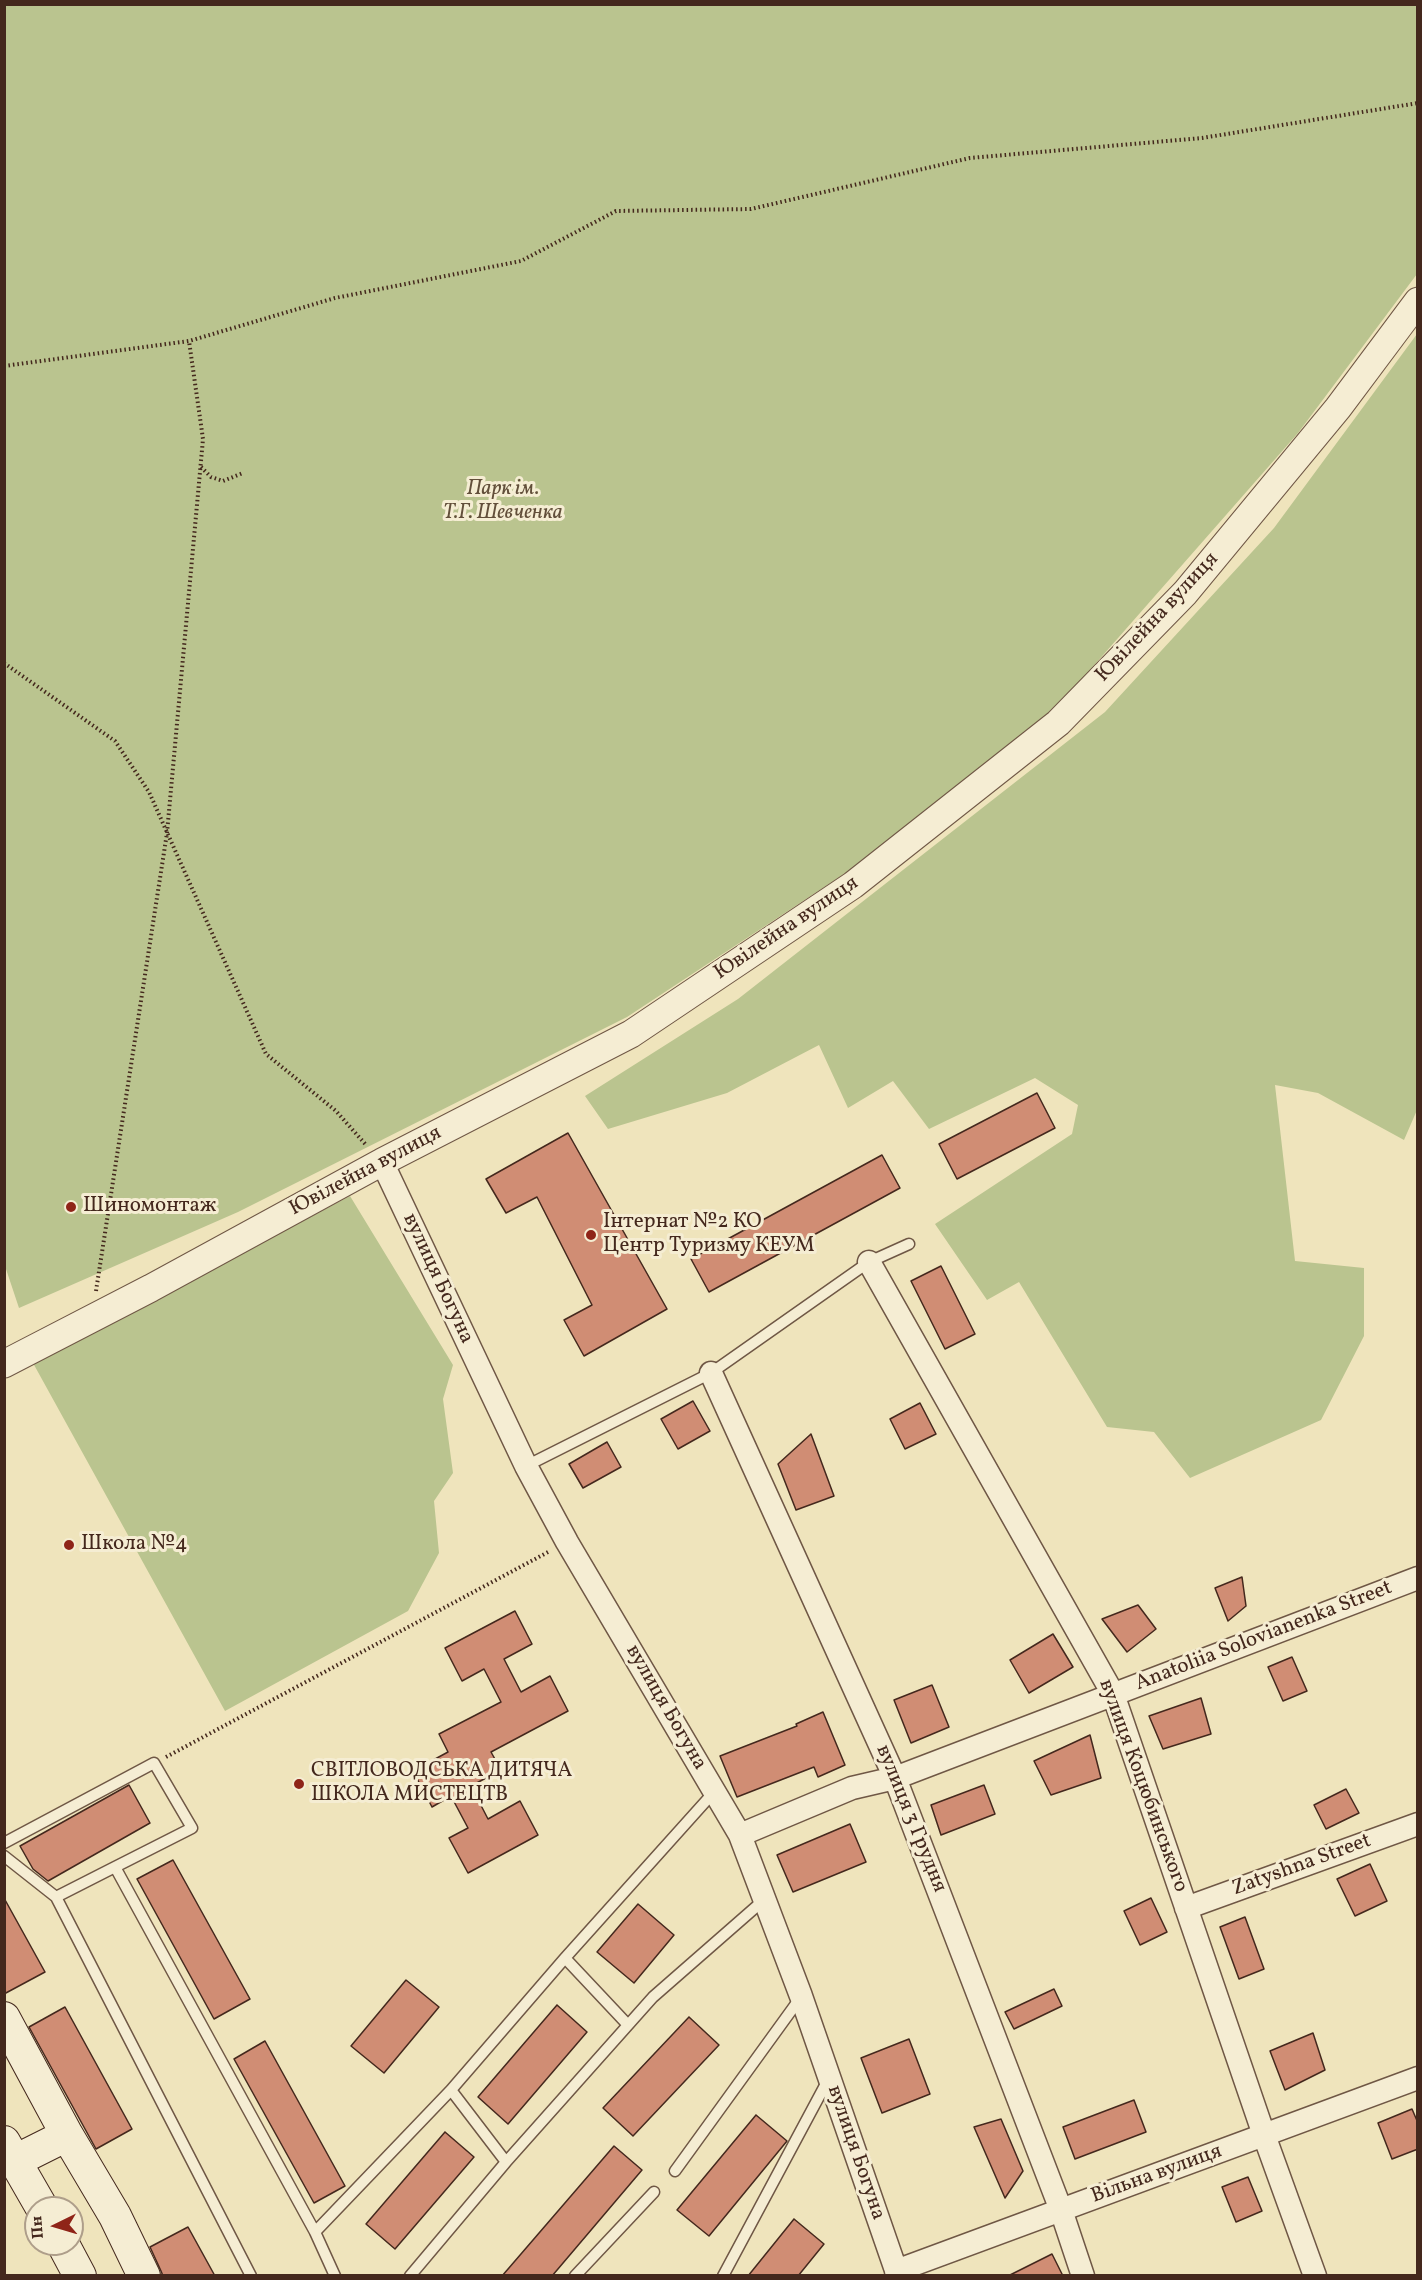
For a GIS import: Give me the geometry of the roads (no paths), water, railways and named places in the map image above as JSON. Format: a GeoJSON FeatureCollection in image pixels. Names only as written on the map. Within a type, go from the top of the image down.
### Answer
{"type":"FeatureCollection","features":[{"type":"Feature","properties":{"kind":"main road"},"geometry":{"type":"LineString","coordinates":[[4,2018],[67,2135],[115,2216],[144,2276]]}},
{"type":"Feature","properties":{"kind":"main road"},"geometry":{"type":"LineString","coordinates":[[34,2196],[8,2156],[67,2135]]}},
{"type":"Feature","properties":{"kind":"main road"},"geometry":{"type":"LineString","coordinates":[[69,2256],[80,2276]]}},
{"type":"Feature","properties":{"kind":"street","name":"Ювілейна вулиця"},"geometry":{"type":"LineString","coordinates":[[4,1364],[382,1162],[631,1034],[853,885],[1058,723],[1185,593],[1338,408],[1418,301]]}},
{"type":"Feature","properties":{"kind":"street","name":"вулиця Богуна"},"geometry":{"type":"LineString","coordinates":[[382,1162],[526,1466],[567,1542],[740,1834],[801,1996],[897,2273]]}},
{"type":"Feature","properties":{"kind":"street","name":"вулиця Коцюбинського"},"geometry":{"type":"LineString","coordinates":[[869,1262],[1113,1694],[1264,2135],[1315,2276]]}},
{"type":"Feature","properties":{"kind":"street","name":"вулиця 3 Грудня"},"geometry":{"type":"LineString","coordinates":[[711,1373],[895,1778],[1061,2210],[1083,2276]]}},
{"type":"Feature","properties":{"kind":"street","name":"Anatoliia Solovianenka Street"},"geometry":{"type":"LineString","coordinates":[[740,1834],[852,1788],[895,1778],[1418,1578]]}},
{"type":"Feature","properties":{"kind":"street","name":"Zatyshna Street"},"geometry":{"type":"LineString","coordinates":[[1186,1908],[1418,1824]]}},
{"type":"Feature","properties":{"kind":"street","name":"Вільна вулиця"},"geometry":{"type":"LineString","coordinates":[[897,2273],[1418,2078]]}},
{"type":"Feature","properties":{"kind":"lane"},"geometry":{"type":"LineString","coordinates":[[526,1466],[711,1373],[869,1262],[909,1244]]}},
{"type":"Feature","properties":{"kind":"lane"},"geometry":{"type":"LineString","coordinates":[[4,1843],[154,1763],[192,1828],[56,1897]]}},
{"type":"Feature","properties":{"kind":"lane"},"geometry":{"type":"LineString","coordinates":[[315,2232],[451,2090],[565,1958],[714,1792]]}},
{"type":"Feature","properties":{"kind":"lane"},"geometry":{"type":"LineString","coordinates":[[4,1856],[56,1897],[251,2276]]}},
{"type":"Feature","properties":{"kind":"lane"},"geometry":{"type":"LineString","coordinates":[[115,1867],[315,2232],[335,2276]]}},
{"type":"Feature","properties":{"kind":"lane"},"geometry":{"type":"LineString","coordinates":[[410,2276],[506,2162],[653,1997],[765,1899]]}},
{"type":"Feature","properties":{"kind":"lane"},"geometry":{"type":"LineString","coordinates":[[565,1958],[628,2025]]}},
{"type":"Feature","properties":{"kind":"lane"},"geometry":{"type":"LineString","coordinates":[[675,2171],[801,1996]]}},
{"type":"Feature","properties":{"kind":"lane"},"geometry":{"type":"LineString","coordinates":[[723,2276],[829,2078]]}},
{"type":"Feature","properties":{"kind":"lane"},"geometry":{"type":"LineString","coordinates":[[451,2090],[506,2162]]}},
{"type":"Feature","properties":{"kind":"lane"},"geometry":{"type":"LineString","coordinates":[[575,2276],[654,2192]]}},
{"type":"Feature","properties":{"kind":"place","name":"Шиномонтаж"},"geometry":{"type":"Point","coordinates":[71,1207]}},
{"type":"Feature","properties":{"kind":"place","name":"Інтернат №2 КО Центр Туризму КЕУМ"},"geometry":{"type":"Point","coordinates":[591,1235]}},
{"type":"Feature","properties":{"kind":"place","name":"Школа №4"},"geometry":{"type":"Point","coordinates":[69,1545]}},
{"type":"Feature","properties":{"kind":"place","name":"СВІТЛОВОДСЬКА ДИТЯЧА ШКОЛА МИСТЕЦТВ"},"geometry":{"type":"Point","coordinates":[299,1784]}},
{"type":"Feature","properties":{"kind":"park label","name":"Парк ім. Т.Г. Шевченка"},"geometry":{"type":"Point","coordinates":[503,502]}}]}
